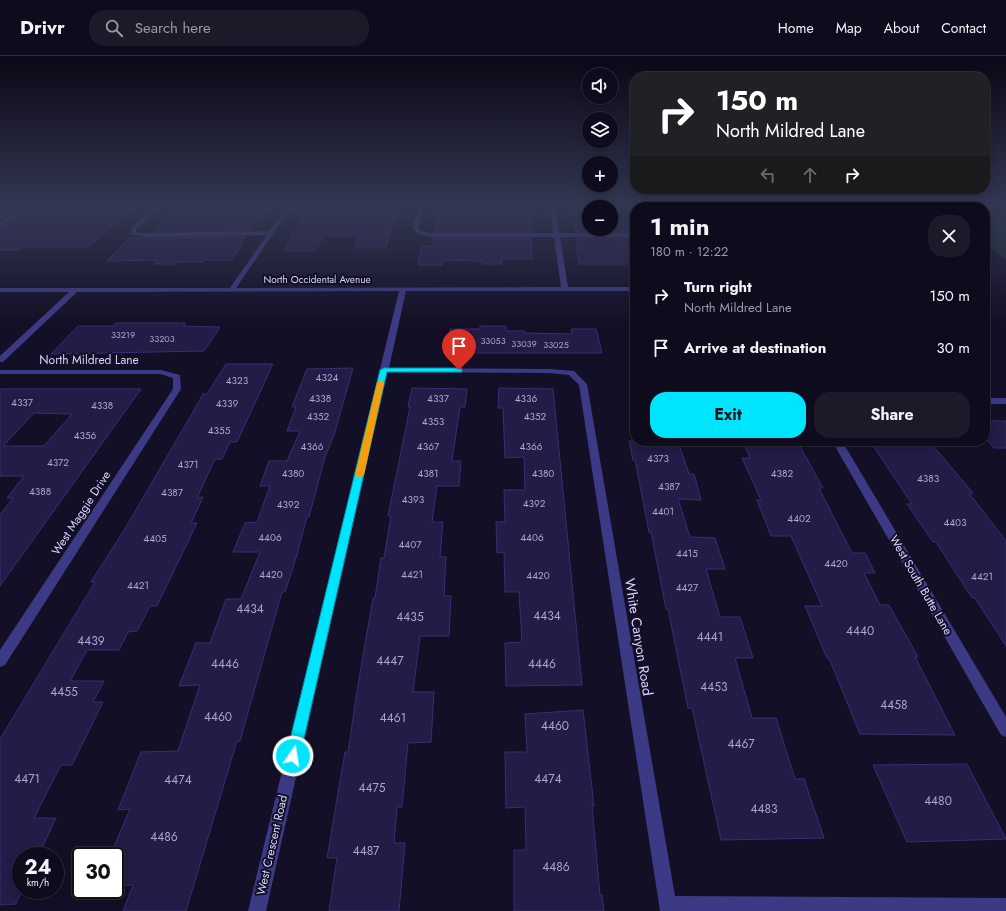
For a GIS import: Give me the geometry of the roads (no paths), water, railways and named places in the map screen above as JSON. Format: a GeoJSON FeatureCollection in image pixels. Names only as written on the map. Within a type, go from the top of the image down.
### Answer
{"type":"FeatureCollection","features":[{"type":"Feature","properties":{"kind":"street"},"geometry":{"type":"LineString","coordinates":[[232,289],[262,246]]}},
{"type":"Feature","properties":{"kind":"street"},"geometry":{"type":"LineString","coordinates":[[558,246],[565,289]]}},
{"type":"Feature","properties":{"kind":"street","name":"West Crescent Road"},"geometry":{"type":"LineString","coordinates":[[257,911],[403,289]]}},
{"type":"Feature","properties":{"kind":"street","name":"North Occidental Avenue"},"geometry":{"type":"LineString","coordinates":[[0,290],[630,289]]}},
{"type":"Feature","properties":{"kind":"street"},"geometry":{"type":"LineString","coordinates":[[0,360],[75,290]]}},
{"type":"Feature","properties":{"kind":"street","name":"White Canyon Road"},"geometry":{"type":"LineString","coordinates":[[384,370],[549,370],[571,373],[583,384],[668,908]]}},
{"type":"Feature","properties":{"kind":"street","name":"North Mildred Lane"},"geometry":{"type":"LineString","coordinates":[[0,372],[161,372],[177,377]]}},
{"type":"Feature","properties":{"kind":"street","name":"West Maggie Drive"},"geometry":{"type":"LineString","coordinates":[[0,661],[177,389],[177,377]]}},
{"type":"Feature","properties":{"kind":"street"},"geometry":{"type":"LineString","coordinates":[[990,401],[1006,401]]}},
{"type":"Feature","properties":{"kind":"street","name":"West South Butte Lane"},"geometry":{"type":"LineString","coordinates":[[840,446],[1006,730]]}},
{"type":"Feature","properties":{"kind":"street"},"geometry":{"type":"LineString","coordinates":[[668,908],[1006,907]]}}]}
